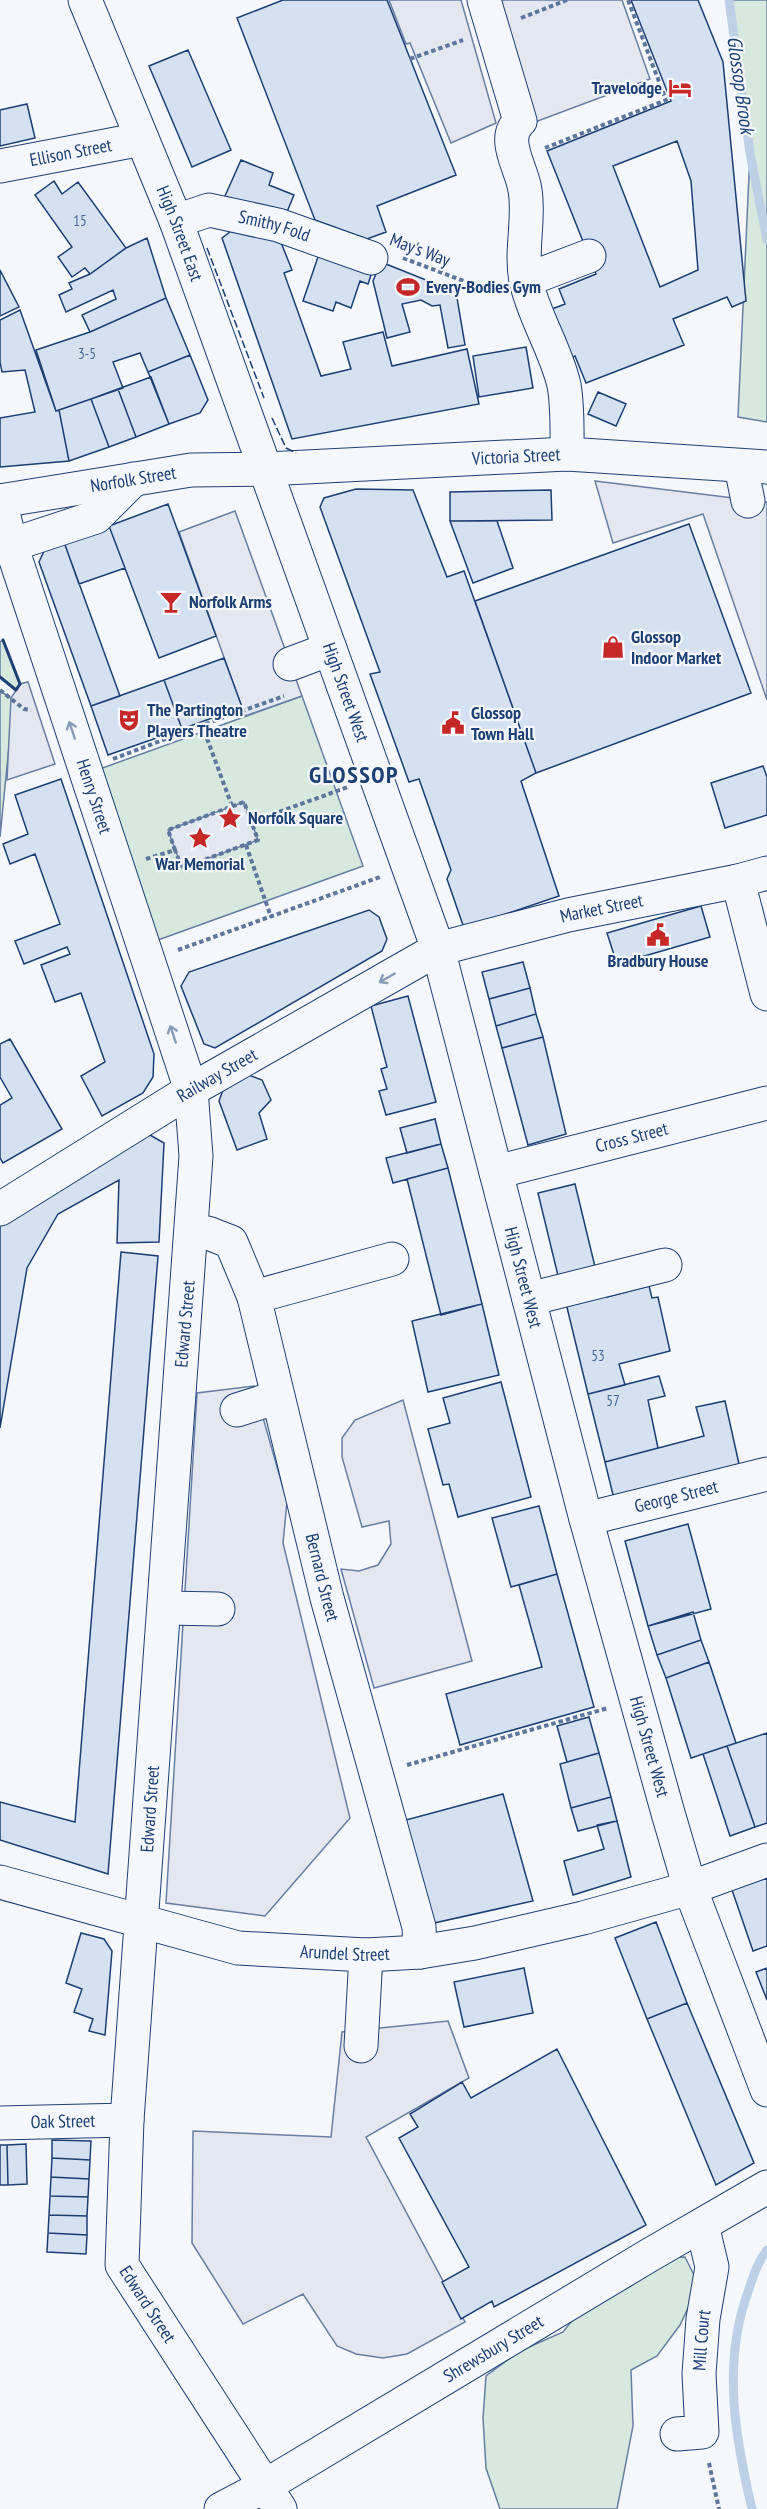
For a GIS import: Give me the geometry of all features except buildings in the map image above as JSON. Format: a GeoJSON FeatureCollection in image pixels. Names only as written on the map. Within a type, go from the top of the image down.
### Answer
{"type":"FeatureCollection","features":[{"type":"Feature","properties":{"kind":"street","name":"High Street East"},"geometry":{"type":"LineString","coordinates":[[85,0],[176,221],[266,469]]}},
{"type":"Feature","properties":{"kind":"street"},"geometry":{"type":"LineString","coordinates":[[484,0],[520,122],[512,131],[526,199],[523,250],[527,284],[564,385],[567,454]]}},
{"type":"Feature","properties":{"kind":"street","name":"Ellison Street"},"geometry":{"type":"LineString","coordinates":[[0,166],[142,139]]}},
{"type":"Feature","properties":{"kind":"street","name":"Smithy Fold"},"geometry":{"type":"LineString","coordinates":[[176,221],[209,210],[278,225],[382,256]]}},
{"type":"Feature","properties":{"kind":"street"},"geometry":{"type":"LineString","coordinates":[[527,284],[589,256]]}},
{"type":"Feature","properties":{"kind":"street","name":"Victoria Street"},"geometry":{"type":"LineString","coordinates":[[266,469],[567,454],[754,467]]}},
{"type":"Feature","properties":{"kind":"street"},"geometry":{"type":"LineString","coordinates":[[748,501],[754,467]]}},
{"type":"Feature","properties":{"kind":"street","name":"Norfolk Street"},"geometry":{"type":"LineString","coordinates":[[0,501],[190,470],[266,469]]}},
{"type":"Feature","properties":{"kind":"street","name":"High Street West"},"geometry":{"type":"LineString","coordinates":[[266,469],[438,949],[586,1519],[690,1888],[767,2090]]}},
{"type":"Feature","properties":{"kind":"street"},"geometry":{"type":"LineString","coordinates":[[11,544],[96,517],[134,479]]}},
{"type":"Feature","properties":{"kind":"street","name":"Henry Street"},"geometry":{"type":"LineString","coordinates":[[0,501],[11,544],[191,1090]]}},
{"type":"Feature","properties":{"kind":"street"},"geometry":{"type":"LineString","coordinates":[[290,664],[330,649]]}},
{"type":"Feature","properties":{"kind":"street"},"geometry":{"type":"LineString","coordinates":[[752,877],[767,994]]}},
{"type":"Feature","properties":{"kind":"street","name":"Market Street"},"geometry":{"type":"LineString","coordinates":[[438,949],[568,915],[752,877]]}},
{"type":"Feature","properties":{"kind":"street","name":"Railway Street"},"geometry":{"type":"LineString","coordinates":[[0,1209],[191,1090],[438,949]]}},
{"type":"Feature","properties":{"kind":"street","name":"Edward Street"},"geometry":{"type":"LineString","coordinates":[[191,1090],[196,1156],[193,1231],[141,1922],[128,2120],[122,2265],[272,2498]]}},
{"type":"Feature","properties":{"kind":"street","name":"Cross Street"},"geometry":{"type":"LineString","coordinates":[[496,1172],[767,1103]]}},
{"type":"Feature","properties":{"kind":"street","name":"Bernard Street"},"geometry":{"type":"LineString","coordinates":[[193,1231],[208,1233],[231,1242],[254,1297],[327,1598],[418,1927],[420,1953]]}},
{"type":"Feature","properties":{"kind":"street"},"geometry":{"type":"LineString","coordinates":[[254,1297],[392,1259]]}},
{"type":"Feature","properties":{"kind":"street"},"geometry":{"type":"LineString","coordinates":[[529,1299],[665,1265]]}},
{"type":"Feature","properties":{"kind":"street"},"geometry":{"type":"LineString","coordinates":[[237,1410],[278,1397]]}},
{"type":"Feature","properties":{"kind":"street","name":"George Street"},"geometry":{"type":"LineString","coordinates":[[586,1519],[767,1474]]}},
{"type":"Feature","properties":{"kind":"street"},"geometry":{"type":"LineString","coordinates":[[165,1608],[218,1609]]}},
{"type":"Feature","properties":{"kind":"street","name":"Arundel Street"},"geometry":{"type":"LineString","coordinates":[[0,1882],[238,1948],[366,1955],[420,1953],[583,1918],[690,1888],[767,1860]]}},
{"type":"Feature","properties":{"kind":"street"},"geometry":{"type":"LineString","coordinates":[[361,2046],[366,1955]]}},
{"type":"Feature","properties":{"kind":"street","name":"Oak Street"},"geometry":{"type":"LineString","coordinates":[[0,2123],[128,2120]]}},
{"type":"Feature","properties":{"kind":"street","name":"Shrewsbury Street"},"geometry":{"type":"LineString","coordinates":[[221,2509],[272,2498],[702,2225],[767,2187]]}},
{"type":"Feature","properties":{"kind":"street","name":"Mill Court"},"geometry":{"type":"LineString","coordinates":[[689,2433],[699,2374],[703,2319],[712,2267],[702,2225]]}},
{"type":"Feature","properties":{"kind":"path"},"geometry":{"type":"LineString","coordinates":[[514,140],[666,100],[628,0]]}},
{"type":"Feature","properties":{"kind":"path","name":"May's Way"},"geometry":{"type":"LineString","coordinates":[[382,256],[490,291],[527,284]]}},
{"type":"Feature","properties":{"kind":"path"},"geometry":{"type":"LineString","coordinates":[[85,769],[300,690],[290,664]]}},
{"type":"Feature","properties":{"kind":"path"},"geometry":{"type":"LineString","coordinates":[[0,690],[11,698]]}},
{"type":"Feature","properties":{"kind":"path"},"geometry":{"type":"LineString","coordinates":[[202,725],[232,806]]}},
{"type":"Feature","properties":{"kind":"path"},"geometry":{"type":"LineString","coordinates":[[251,822],[377,777]]}},
{"type":"Feature","properties":{"kind":"path"},"geometry":{"type":"LineString","coordinates":[[244,802],[258,840],[182,868],[168,830],[232,806],[244,802]]}},
{"type":"Feature","properties":{"kind":"path"},"geometry":{"type":"LineString","coordinates":[[246,844],[271,917]]}},
{"type":"Feature","properties":{"kind":"path"},"geometry":{"type":"LineString","coordinates":[[117,869],[175,849]]}},
{"type":"Feature","properties":{"kind":"path"},"geometry":{"type":"LineString","coordinates":[[149,960],[409,866]]}},
{"type":"Feature","properties":{"kind":"path"},"geometry":{"type":"LineString","coordinates":[[375,1775],[636,1700]]}},
{"type":"Feature","properties":{"kind":"path"},"geometry":{"type":"LineString","coordinates":[[689,2433],[719,2509]]}},
{"type":"Feature","properties":{"kind":"shaded area"},"geometry":{"type":"Polygon","coordinates":[[[389,0],[461,0],[496,123],[451,143],[410,43],[406,44],[389,0]]]}},
{"type":"Feature","properties":{"kind":"shaded area"},"geometry":{"type":"Polygon","coordinates":[[[495,0],[622,0],[650,79],[535,122],[495,0]]]}},
{"type":"Feature","properties":{"kind":"shaded area"},"geometry":{"type":"Polygon","coordinates":[[[732,0],[767,0],[767,422],[738,417],[750,153],[732,0]]]}},
{"type":"Feature","properties":{"kind":"shaded area"},"geometry":{"type":"Polygon","coordinates":[[[595,481],[767,502],[767,700],[703,514],[613,543],[595,481]]]}},
{"type":"Feature","properties":{"kind":"shaded area"},"geometry":{"type":"Polygon","coordinates":[[[235,511],[302,696],[245,716],[179,532],[235,511]]]}},
{"type":"Feature","properties":{"kind":"shaded area"},"geometry":{"type":"Polygon","coordinates":[[[3,640],[20,684],[16,690],[0,677],[0,642],[3,640]]]}},
{"type":"Feature","properties":{"kind":"shaded area"},"geometry":{"type":"Polygon","coordinates":[[[28,682],[55,764],[7,780],[11,698],[20,684],[28,682]]]}},
{"type":"Feature","properties":{"kind":"shaded area"},"geometry":{"type":"Polygon","coordinates":[[[0,691],[11,698],[11,726],[0,837],[0,691]]]}},
{"type":"Feature","properties":{"kind":"shaded area","name":"Norfolk Square"},"geometry":{"type":"Polygon","coordinates":[[[302,696],[363,866],[158,940],[97,770],[302,696]]]}},
{"type":"Feature","properties":{"kind":"shaded area"},"geometry":{"type":"Polygon","coordinates":[[[244,802],[258,840],[182,868],[168,830],[244,802]]]}},
{"type":"Feature","properties":{"kind":"shaded area"},"geometry":{"type":"Polygon","coordinates":[[[254,1386],[287,1502],[283,1543],[350,1818],[265,1916],[166,1903],[197,1393],[254,1386]]]}},
{"type":"Feature","properties":{"kind":"shaded area"},"geometry":{"type":"Polygon","coordinates":[[[403,1400],[472,1661],[374,1688],[341,1569],[359,1571],[378,1565],[391,1544],[389,1521],[362,1527],[342,1457],[342,1438],[355,1420],[403,1400]]]}},
{"type":"Feature","properties":{"kind":"shaded area"},"geometry":{"type":"Polygon","coordinates":[[[448,2021],[469,2078],[366,2137],[465,2322],[407,2354],[383,2358],[356,2354],[337,2346],[303,2294],[243,2324],[192,2243],[193,2131],[331,2137],[342,2032],[448,2021]]]}},
{"type":"Feature","properties":{"kind":"shaded area"},"geometry":{"type":"Polygon","coordinates":[[[685,2257],[699,2285],[680,2325],[657,2356],[631,2370],[633,2426],[617,2509],[500,2509],[486,2468],[483,2418],[486,2376],[518,2352],[563,2332],[579,2312],[631,2286],[658,2258],[685,2257]]]}},
{"type":"Feature","properties":{"kind":"waterway","name":"Glossop Brook"},"geometry":{"type":"LineString","coordinates":[[729,0],[750,153],[767,240]]}},
{"type":"Feature","properties":{"kind":"waterway","name":"Glossop Brook"},"geometry":{"type":"LineString","coordinates":[[752,2509],[736,2427],[733,2373],[740,2319],[756,2270],[767,2250]]}},
{"type":"Feature","properties":{"kind":"fence"},"geometry":{"type":"LineString","coordinates":[[207,248],[264,398]]}},
{"type":"Feature","properties":{"kind":"fence"},"geometry":{"type":"LineString","coordinates":[[272,418],[286,448],[296,453]]}},
{"type":"Feature","properties":{"kind":"wall"},"geometry":{"type":"LineString","coordinates":[[0,677],[16,690],[20,684],[3,640]]}},
{"type":"Feature","properties":{"kind":"place","name":"Travelodge"},"geometry":{"type":"Point","coordinates":[680,88]}},
{"type":"Feature","properties":{"kind":"place","name":"Every-Bodies Gym"},"geometry":{"type":"Point","coordinates":[408,287]}},
{"type":"Feature","properties":{"kind":"place","name":"Norfolk Arms"},"geometry":{"type":"Point","coordinates":[171,602]}},
{"type":"Feature","properties":{"kind":"place","name":"Glossop Indoor Market"},"geometry":{"type":"Point","coordinates":[613,647]}},
{"type":"Feature","properties":{"kind":"place","name":"The Partington Players Theatre"},"geometry":{"type":"Point","coordinates":[129,720]}},
{"type":"Feature","properties":{"kind":"place","name":"Glossop Town Hall"},"geometry":{"type":"Point","coordinates":[453,723]}},
{"type":"Feature","properties":{"kind":"place","name":"Norfolk Square"},"geometry":{"type":"Point","coordinates":[230,818]}},
{"type":"Feature","properties":{"kind":"place","name":"War Memorial"},"geometry":{"type":"Point","coordinates":[200,838]}},
{"type":"Feature","properties":{"kind":"place","name":"Bradbury House"},"geometry":{"type":"Point","coordinates":[658,935]}},
{"type":"Feature","properties":{"kind":"district","name":"GLOSSOP"},"geometry":{"type":"Point","coordinates":[354,775]}}]}
